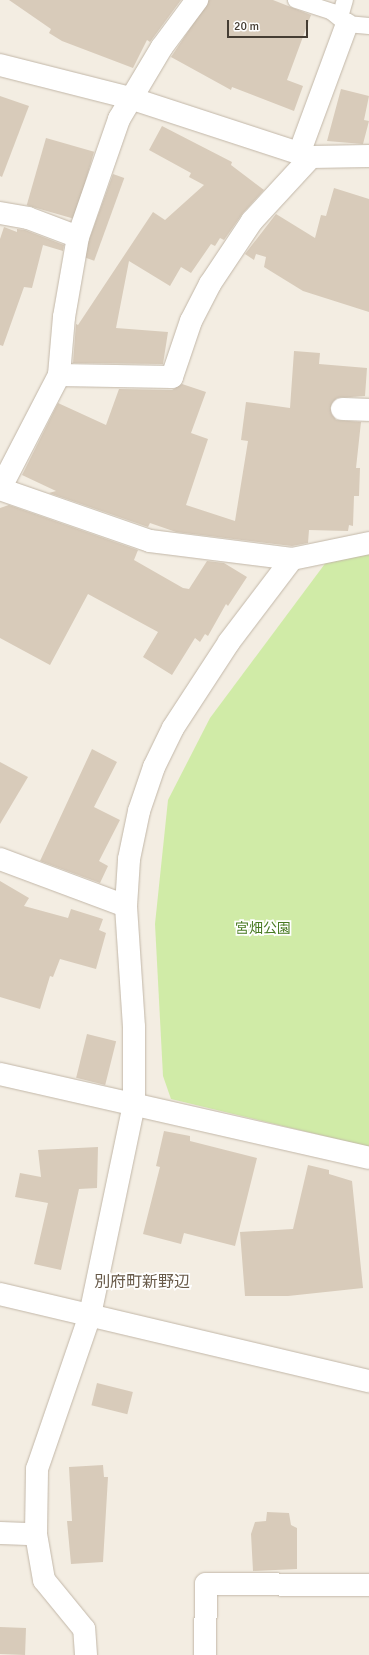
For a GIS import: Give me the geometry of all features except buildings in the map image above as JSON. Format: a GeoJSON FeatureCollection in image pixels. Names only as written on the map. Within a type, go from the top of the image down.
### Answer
{"type":"FeatureCollection","features":[{"type":"Feature","properties":{"kind":"street"},"geometry":{"type":"LineString","coordinates":[[197,0],[185,13],[118,119],[78,237],[64,317],[59,376],[0,489],[150,541],[292,559],[369,543]]}},
{"type":"Feature","properties":{"kind":"street"},"geometry":{"type":"LineString","coordinates":[[59,376],[172,377],[191,321],[210,284],[252,221],[305,154],[344,20]]}},
{"type":"Feature","properties":{"kind":"street"},"geometry":{"type":"LineString","coordinates":[[0,65],[130,98],[305,154],[369,156]]}},
{"type":"Feature","properties":{"kind":"street"},"geometry":{"type":"LineString","coordinates":[[0,213],[28,218],[78,237]]}},
{"type":"Feature","properties":{"kind":"street"},"geometry":{"type":"LineString","coordinates":[[342,409],[369,410]]}},
{"type":"Feature","properties":{"kind":"street"},"geometry":{"type":"LineString","coordinates":[[86,1655],[84,1629],[44,1580],[36,1534],[36,1469],[90,1315],[134,1105],[134,1027],[126,906],[130,859],[136,825],[154,767],[200,685],[292,559]]}},
{"type":"Feature","properties":{"kind":"street"},"geometry":{"type":"LineString","coordinates":[[0,859],[126,906]]}},
{"type":"Feature","properties":{"kind":"street"},"geometry":{"type":"LineString","coordinates":[[0,1074],[369,1158]]}},
{"type":"Feature","properties":{"kind":"street"},"geometry":{"type":"LineString","coordinates":[[0,1294],[369,1381]]}},
{"type":"Feature","properties":{"kind":"street"},"geometry":{"type":"LineString","coordinates":[[0,1533],[36,1534]]}},
{"type":"Feature","properties":{"kind":"street"},"geometry":{"type":"LineString","coordinates":[[205,1655],[206,1584],[369,1584]]}},
{"type":"Feature","properties":{"kind":"lane"},"geometry":{"type":"LineString","coordinates":[[296,0],[344,20],[369,26]]}},
{"type":"Feature","properties":{"kind":"lane"},"geometry":{"type":"LineString","coordinates":[[344,20],[345,0]]}},
{"type":"Feature","properties":{"kind":"green space","name":"宮畑公園"},"geometry":{"type":"Polygon","coordinates":[[[369,552],[369,1147],[171,1099],[163,1076],[155,924],[168,800],[210,718],[327,561],[369,552]]]}},
{"type":"Feature","properties":{"kind":"district","name":"別府町新野辺"},"geometry":{"type":"Point","coordinates":[142,1282]}}]}
